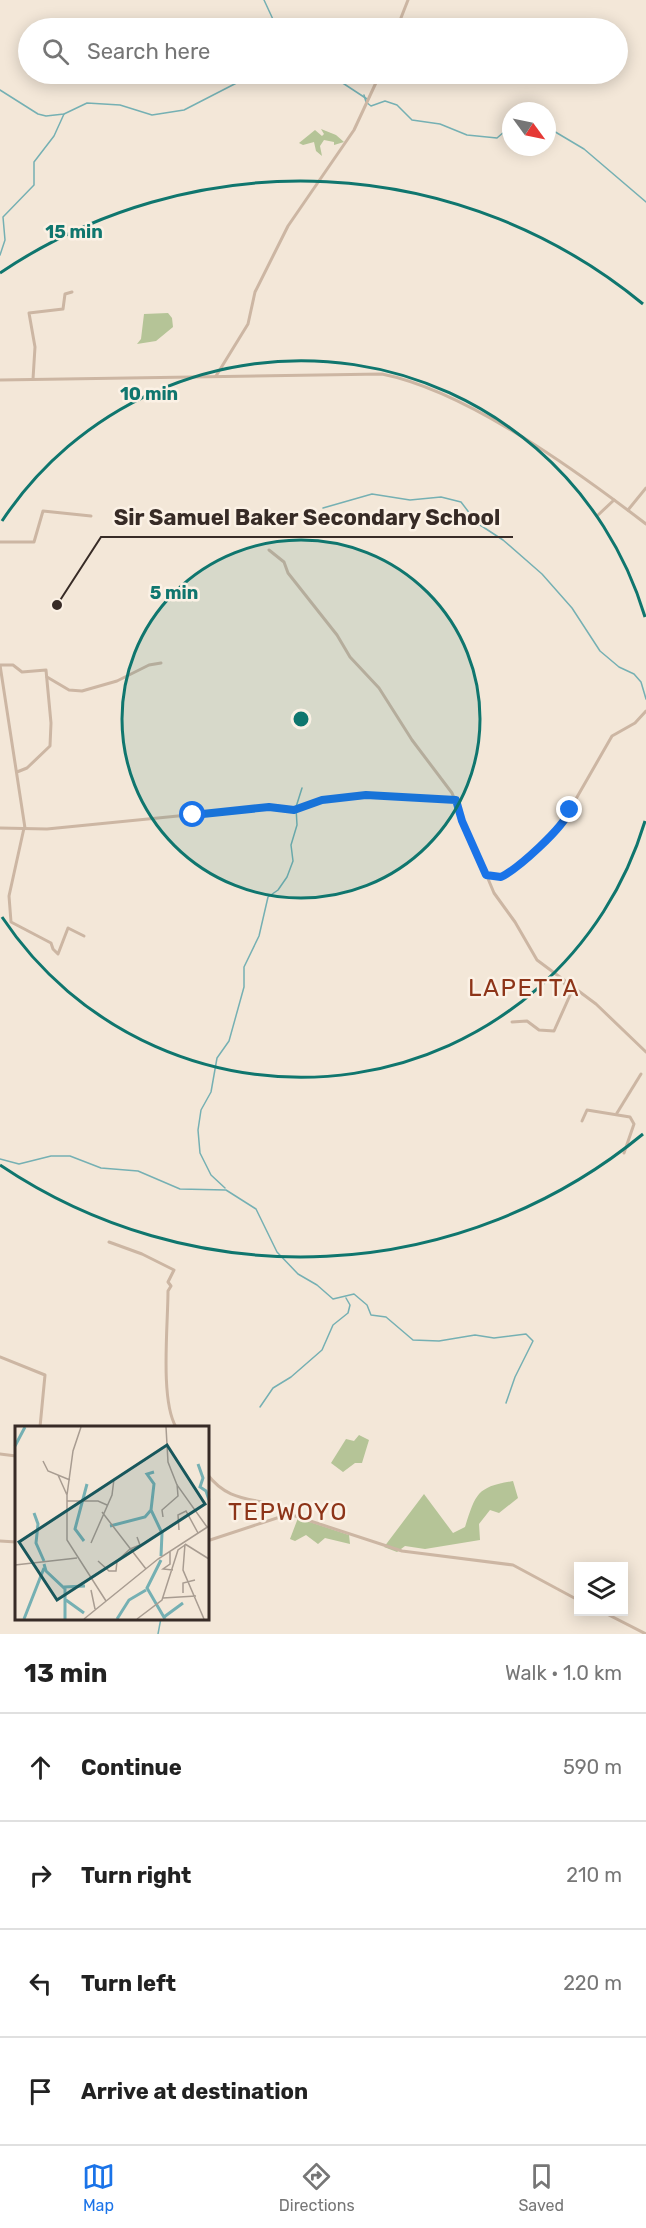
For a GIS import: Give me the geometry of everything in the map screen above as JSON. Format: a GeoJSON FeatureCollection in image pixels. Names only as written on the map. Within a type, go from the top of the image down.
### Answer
{"type":"FeatureCollection","features":[{"type":"Feature","properties":{"kind":"street"},"geometry":{"type":"LineString","coordinates":[[401,18],[408,0]]}},
{"type":"Feature","properties":{"kind":"street"},"geometry":{"type":"LineString","coordinates":[[216,376],[248,324],[255,292],[288,226],[354,130],[375,84]]}},
{"type":"Feature","properties":{"kind":"street"},"geometry":{"type":"LineString","coordinates":[[33,379],[35,347],[28,314],[34,310],[63,309],[66,293],[72,292]]}},
{"type":"Feature","properties":{"kind":"street"},"geometry":{"type":"LineString","coordinates":[[0,380],[382,374],[412,381],[519,435],[646,524]]}},
{"type":"Feature","properties":{"kind":"street"},"geometry":{"type":"LineString","coordinates":[[628,510],[646,488]]}},
{"type":"Feature","properties":{"kind":"street"},"geometry":{"type":"LineString","coordinates":[[597,516],[614,500]]}},
{"type":"Feature","properties":{"kind":"street"},"geometry":{"type":"LineString","coordinates":[[0,542],[34,542],[43,512],[91,516]]}},
{"type":"Feature","properties":{"kind":"street"},"geometry":{"type":"LineString","coordinates":[[269,550],[284,562],[288,573],[337,635],[350,657],[379,688],[412,740],[433,765],[456,800],[462,821],[494,892],[537,960],[596,1004],[646,1052]]}},
{"type":"Feature","properties":{"kind":"street"},"geometry":{"type":"LineString","coordinates":[[47,677],[69,690],[82,691],[117,681],[146,667],[161,663]]}},
{"type":"Feature","properties":{"kind":"street"},"geometry":{"type":"LineString","coordinates":[[17,772],[27,768],[50,746],[51,723],[46,669],[22,672],[13,664],[0,665],[25,828],[9,896],[11,922],[51,943],[52,948],[58,954],[68,928],[84,936]]}},
{"type":"Feature","properties":{"kind":"street"},"geometry":{"type":"LineString","coordinates":[[486,875],[501,877],[514,871],[561,825],[612,736],[635,723],[646,711]]}},
{"type":"Feature","properties":{"kind":"street"},"geometry":{"type":"LineString","coordinates":[[0,828],[145,821],[269,807],[294,810],[322,800],[366,795],[456,800]]}},
{"type":"Feature","properties":{"kind":"street"},"geometry":{"type":"LineString","coordinates":[[512,1022],[527,1021],[539,1030],[554,1031],[571,993],[561,979]]}},
{"type":"Feature","properties":{"kind":"street"},"geometry":{"type":"LineString","coordinates":[[617,1113],[641,1074]]}},
{"type":"Feature","properties":{"kind":"street"},"geometry":{"type":"LineString","coordinates":[[582,1121],[588,1110],[627,1116],[634,1122],[624,1153]]}},
{"type":"Feature","properties":{"kind":"street"},"geometry":{"type":"LineString","coordinates":[[109,1242],[142,1254],[174,1270],[168,1282],[171,1286],[168,1291],[165,1351],[169,1410],[176,1426]]}},
{"type":"Feature","properties":{"kind":"street"},"geometry":{"type":"LineString","coordinates":[[0,1357],[45,1375],[40,1426]]}},
{"type":"Feature","properties":{"kind":"street"},"geometry":{"type":"LineString","coordinates":[[0,1454],[15,1456]]}},
{"type":"Feature","properties":{"kind":"street"},"geometry":{"type":"LineString","coordinates":[[208,1475],[222,1491],[231,1496],[284,1508],[300,1517]]}},
{"type":"Feature","properties":{"kind":"street"},"geometry":{"type":"LineString","coordinates":[[208,1541],[285,1514],[402,1551],[513,1565],[574,1597]]}},
{"type":"Feature","properties":{"kind":"street"},"geometry":{"type":"LineString","coordinates":[[0,1541],[15,1542]]}},
{"type":"Feature","properties":{"kind":"street"},"geometry":{"type":"LineString","coordinates":[[612,1616],[646,1634]]}},
{"type":"Feature","properties":{"kind":"green space"},"geometry":{"type":"Polygon","coordinates":[[[321,129],[336,135],[344,142],[334,145],[334,142],[324,140],[320,146],[322,156],[316,151],[314,142],[303,145],[299,143],[315,130],[322,136],[324,134],[321,129]]]}},
{"type":"Feature","properties":{"kind":"green space"},"geometry":{"type":"Polygon","coordinates":[[[168,313],[172,318],[173,327],[156,341],[137,344],[141,339],[144,314],[168,313]]]}},
{"type":"Feature","properties":{"kind":"green space"},"geometry":{"type":"Polygon","coordinates":[[[359,1435],[369,1440],[362,1463],[355,1463],[343,1472],[331,1463],[346,1439],[354,1441],[359,1435]]]}},
{"type":"Feature","properties":{"kind":"green space"},"geometry":{"type":"Polygon","coordinates":[[[513,1481],[518,1498],[499,1513],[490,1510],[479,1524],[480,1540],[425,1549],[405,1546],[397,1552],[384,1547],[424,1494],[453,1533],[465,1527],[472,1506],[485,1489],[513,1481]]]}},
{"type":"Feature","properties":{"kind":"green space"},"geometry":{"type":"Polygon","coordinates":[[[298,1518],[349,1535],[350,1544],[325,1538],[318,1544],[306,1535],[295,1541],[290,1539],[298,1518]]]}},
{"type":"Feature","properties":{"kind":"waterway"},"geometry":{"type":"LineString","coordinates":[[264,0],[272,18]]}},
{"type":"Feature","properties":{"kind":"waterway"},"geometry":{"type":"LineString","coordinates":[[0,90],[38,114],[46,116],[64,114],[87,103],[120,105],[152,115],[184,110],[235,84]]}},
{"type":"Feature","properties":{"kind":"waterway"},"geometry":{"type":"LineString","coordinates":[[344,84],[367,99]]}},
{"type":"Feature","properties":{"kind":"waterway"},"geometry":{"type":"LineString","coordinates":[[364,95],[366,102],[371,106],[385,101],[397,105],[412,120],[440,124],[467,135],[497,138],[502,134]]}},
{"type":"Feature","properties":{"kind":"waterway"},"geometry":{"type":"LineString","coordinates":[[0,255],[5,240],[3,217],[34,185],[34,162],[54,136],[64,114]]}},
{"type":"Feature","properties":{"kind":"waterway"},"geometry":{"type":"LineString","coordinates":[[556,132],[584,149],[646,202]]}},
{"type":"Feature","properties":{"kind":"waterway"},"geometry":{"type":"LineString","coordinates":[[323,508],[372,494],[410,500],[441,497],[461,502],[477,523],[503,540],[542,574],[572,608],[600,651],[619,667],[634,674],[641,682],[646,699]]}},
{"type":"Feature","properties":{"kind":"waterway"},"geometry":{"type":"LineString","coordinates":[[225,1188],[211,1175],[200,1153],[198,1130],[201,1110],[211,1092],[217,1058],[229,1041],[244,987],[244,967],[259,936],[268,897],[278,890],[287,877],[293,861],[291,845],[297,825],[296,807],[302,788]]}},
{"type":"Feature","properties":{"kind":"waterway"},"geometry":{"type":"LineString","coordinates":[[0,1159],[19,1164],[51,1156],[70,1156],[101,1168],[138,1171],[180,1189],[226,1190],[256,1209],[277,1252],[298,1274],[317,1285],[333,1299],[354,1294],[367,1305],[371,1315],[386,1317],[413,1340],[439,1341],[475,1335],[494,1338],[526,1334],[533,1341],[515,1377],[506,1403]]}},
{"type":"Feature","properties":{"kind":"waterway"},"geometry":{"type":"LineString","coordinates":[[260,1407],[273,1388],[291,1377],[322,1350],[333,1325],[348,1313],[350,1305],[346,1298]]}},
{"type":"Feature","properties":{"kind":"waterway"},"geometry":{"type":"LineString","coordinates":[[158,1634],[161,1619]]}},
{"type":"Feature","properties":{"kind":"place","name":"Sir Samuel Baker Secondary School"},"geometry":{"type":"Point","coordinates":[57,605]}},
{"type":"Feature","properties":{"kind":"district","name":"LAPETTA"},"geometry":{"type":"Point","coordinates":[524,988]}},
{"type":"Feature","properties":{"kind":"district","name":"TEPWOYO"},"geometry":{"type":"Point","coordinates":[288,1512]}},
{"type":"Feature","properties":{"kind":"route"},"geometry":{"type":"LineString","coordinates":[[193,815],[269,807],[294,810],[322,800],[366,795],[456,800],[458,811],[486,875],[501,877],[514,871],[561,825],[570,810]]}}]}
